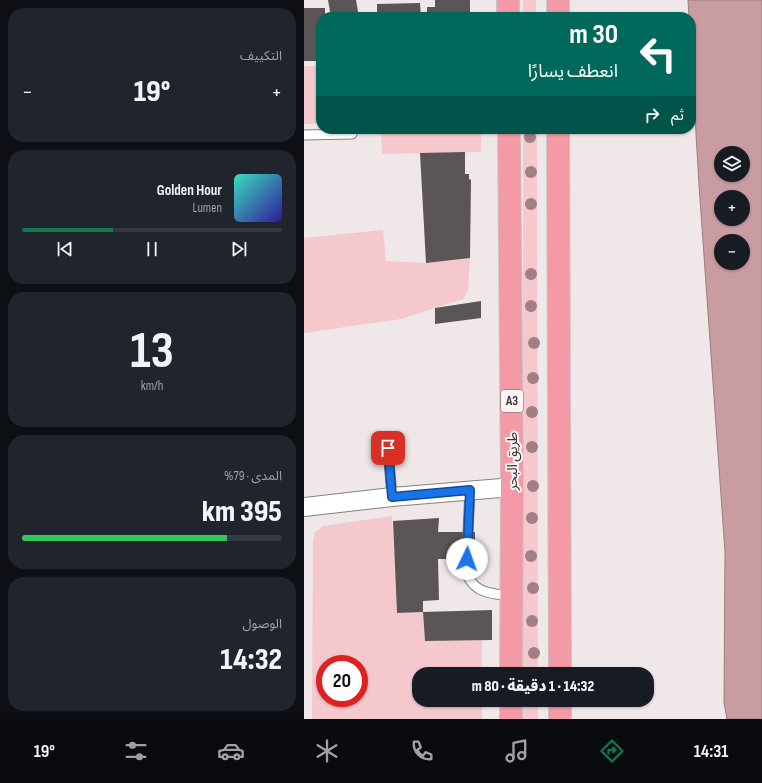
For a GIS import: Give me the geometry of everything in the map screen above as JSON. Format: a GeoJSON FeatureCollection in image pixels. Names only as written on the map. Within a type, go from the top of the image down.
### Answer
{"type":"FeatureCollection","features":[{"type":"Feature","properties":{"kind":"highway"},"geometry":{"type":"LineString","coordinates":[[508,0],[508,12]]}},
{"type":"Feature","properties":{"kind":"highway"},"geometry":{"type":"LineString","coordinates":[[558,0],[558,12]]}},
{"type":"Feature","properties":{"kind":"highway","name":"طريق البحر"},"geometry":{"type":"LineString","coordinates":[[509,134],[512,487],[511,667]]}},
{"type":"Feature","properties":{"kind":"highway"},"geometry":{"type":"LineString","coordinates":[[558,134],[560,667]]}},
{"type":"Feature","properties":{"kind":"highway"},"geometry":{"type":"LineString","coordinates":[[511,707],[511,719]]}},
{"type":"Feature","properties":{"kind":"highway"},"geometry":{"type":"LineString","coordinates":[[560,707],[560,719]]}},
{"type":"Feature","properties":{"kind":"street"},"geometry":{"type":"LineString","coordinates":[[304,507],[392,497],[512,487]]}},
{"type":"Feature","properties":{"kind":"lane"},"geometry":{"type":"LineString","coordinates":[[304,135],[352,134]]}},
{"type":"Feature","properties":{"kind":"lane"},"geometry":{"type":"LineString","coordinates":[[388,448],[392,497]]}},
{"type":"Feature","properties":{"kind":"lane"},"geometry":{"type":"LineString","coordinates":[[470,490],[466,572],[472,585],[478,590],[512,597]]}},
{"type":"Feature","properties":{"kind":"shaded area"},"geometry":{"type":"Polygon","coordinates":[[[523,0],[536,0],[536,12],[523,12],[523,0]]]}},
{"type":"Feature","properties":{"kind":"shaded area"},"geometry":{"type":"Polygon","coordinates":[[[688,0],[762,0],[762,719],[727,719],[724,703],[725,552],[696,133],[696,12],[689,12],[688,0]]]}},
{"type":"Feature","properties":{"kind":"shaded area"},"geometry":{"type":"Polygon","coordinates":[[[304,66],[316,66],[316,123],[304,124],[304,66]]]}},
{"type":"Feature","properties":{"kind":"shaded area"},"geometry":{"type":"Polygon","coordinates":[[[381,134],[481,134],[481,152],[382,154],[381,134]]]}},
{"type":"Feature","properties":{"kind":"shaded area"},"geometry":{"type":"Polygon","coordinates":[[[523,134],[537,134],[538,667],[523,667],[523,134]]]}},
{"type":"Feature","properties":{"kind":"shaded area"},"geometry":{"type":"Polygon","coordinates":[[[383,230],[386,261],[426,263],[470,258],[468,291],[463,299],[401,319],[304,333],[304,238],[383,230]]]}},
{"type":"Feature","properties":{"kind":"shaded area"},"geometry":{"type":"Polygon","coordinates":[[[392,516],[397,613],[423,612],[425,641],[482,640],[482,667],[412,667],[412,707],[482,707],[482,719],[312,719],[313,542],[315,532],[323,526],[392,516]]]}},
{"type":"Feature","properties":{"kind":"shaded area"},"geometry":{"type":"Polygon","coordinates":[[[523,707],[538,707],[538,719],[523,719],[523,707]]]}},
{"type":"Feature","properties":{"kind":"building"},"geometry":{"type":"Polygon","coordinates":[[[328,0],[356,0],[358,12],[330,12],[328,0]]]}},
{"type":"Feature","properties":{"kind":"building"},"geometry":{"type":"Polygon","coordinates":[[[435,0],[470,0],[470,12],[427,12],[427,7],[435,7],[435,0]]]}},
{"type":"Feature","properties":{"kind":"building"},"geometry":{"type":"Polygon","coordinates":[[[420,3],[421,12],[377,12],[377,4],[420,3]]]}},
{"type":"Feature","properties":{"kind":"building"},"geometry":{"type":"Polygon","coordinates":[[[304,8],[325,8],[325,12],[316,12],[316,61],[304,61],[304,8]]]}},
{"type":"Feature","properties":{"kind":"building"},"geometry":{"type":"Polygon","coordinates":[[[465,152],[465,174],[469,174],[469,179],[471,180],[470,258],[426,263],[420,153],[465,152]]]}},
{"type":"Feature","properties":{"kind":"building"},"geometry":{"type":"Polygon","coordinates":[[[481,301],[481,318],[435,324],[435,308],[481,301]]]}},
{"type":"Feature","properties":{"kind":"building"},"geometry":{"type":"Polygon","coordinates":[[[439,518],[438,532],[475,532],[475,559],[438,559],[439,600],[423,601],[423,612],[397,613],[393,521],[439,518]]]}},
{"type":"Feature","properties":{"kind":"building"},"geometry":{"type":"Polygon","coordinates":[[[492,610],[492,640],[425,641],[423,612],[492,610]]]}},
{"type":"Feature","properties":{"kind":"route"},"geometry":{"type":"LineString","coordinates":[[388,448],[392,497],[470,490],[467,559]]}}]}
